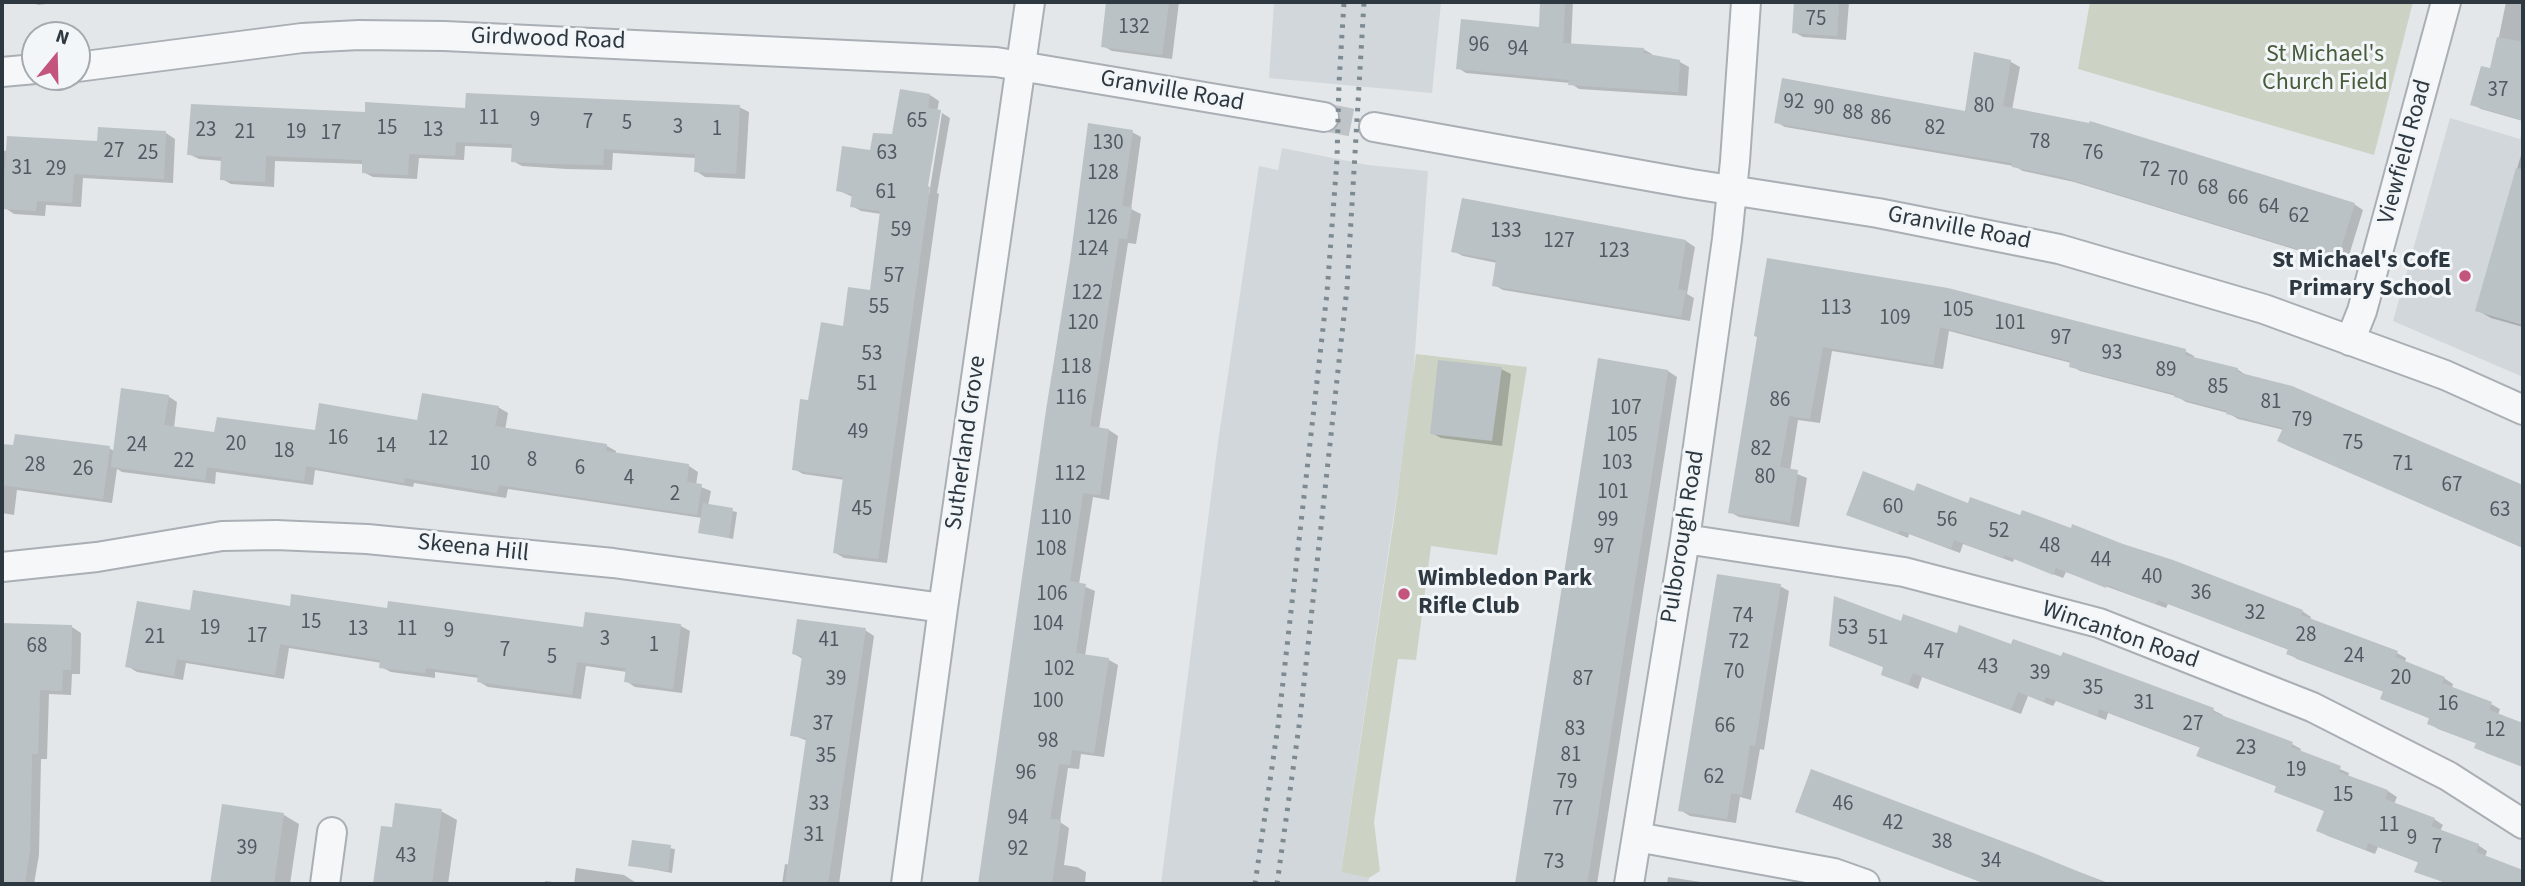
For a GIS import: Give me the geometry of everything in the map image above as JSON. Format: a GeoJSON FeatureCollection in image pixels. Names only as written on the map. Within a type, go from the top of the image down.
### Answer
{"type":"FeatureCollection","features":[{"type":"Feature","properties":{"kind":"street","name":"Sutherland Grove"},"geometry":{"type":"LineString","coordinates":[[906,884],[1030,2]]}},
{"type":"Feature","properties":{"kind":"street","name":"Pulborough Road"},"geometry":{"type":"LineString","coordinates":[[1629,884],[1685,539],[1727,239],[1746,2]]}},
{"type":"Feature","properties":{"kind":"street","name":"Viewfield Road"},"geometry":{"type":"LineString","coordinates":[[2350,341],[2362,311],[2446,2]]}},
{"type":"Feature","properties":{"kind":"street","name":"Girdwood Road"},"geometry":{"type":"LineString","coordinates":[[91,65],[302,38],[359,35],[727,48],[996,62],[1021,67]]}},
{"type":"Feature","properties":{"kind":"street","name":"Granville Road"},"geometry":{"type":"LineString","coordinates":[[1021,67],[1324,117]]}},
{"type":"Feature","properties":{"kind":"street"},"geometry":{"type":"LineString","coordinates":[[2,72],[21,70]]}},
{"type":"Feature","properties":{"kind":"street","name":"Granville Road"},"geometry":{"type":"LineString","coordinates":[[1374,127],[1890,216],[2059,249],[2264,309],[2445,375],[2523,410]]}},
{"type":"Feature","properties":{"kind":"street","name":"Skeena Hill"},"geometry":{"type":"LineString","coordinates":[[2,567],[97,557],[222,536],[367,539],[613,564],[943,608]]}},
{"type":"Feature","properties":{"kind":"street","name":"Wincanton Road"},"geometry":{"type":"LineString","coordinates":[[1685,539],[1904,572],[2099,623],[2312,707],[2448,776],[2523,824]]}},
{"type":"Feature","properties":{"kind":"street"},"geometry":{"type":"LineString","coordinates":[[325,884],[332,832]]}},
{"type":"Feature","properties":{"kind":"street"},"geometry":{"type":"LineString","coordinates":[[1637,837],[1834,873],[1866,884]]}},
{"type":"Feature","properties":{"kind":"shaded area"},"geometry":{"type":"Polygon","coordinates":[[[1274,2],[1441,2],[1432,93],[1269,78],[1274,2]]]}},
{"type":"Feature","properties":{"kind":"shaded area","name":"St Michael's CofE Primary School"},"geometry":{"type":"Polygon","coordinates":[[[2450,118],[2520,139],[2523,129],[2523,377],[2393,321],[2450,118]]]}},
{"type":"Feature","properties":{"kind":"shaded area"},"geometry":{"type":"Polygon","coordinates":[[[1282,148],[1368,165],[1428,171],[1412,393],[1341,871],[1369,878],[1368,884],[1161,884],[1218,442],[1259,166],[1278,170],[1282,148]]]}},
{"type":"Feature","properties":{"kind":"green space","name":"St Michael's Church Field"},"geometry":{"type":"Polygon","coordinates":[[[2090,2],[2413,2],[2374,155],[2078,69],[2090,2]]]}},
{"type":"Feature","properties":{"kind":"green space","name":"Wimbledon Park Rifle Club"},"geometry":{"type":"Polygon","coordinates":[[[1416,354],[1527,367],[1497,555],[1431,546],[1416,660],[1398,659],[1374,822],[1380,871],[1369,878],[1341,872],[1416,354]]]}},
{"type":"Feature","properties":{"kind":"building"},"geometry":{"type":"Polygon","coordinates":[[[1106,2],[1169,2],[1162,55],[1101,47],[1106,2]]]}},
{"type":"Feature","properties":{"kind":"building"},"geometry":{"type":"Polygon","coordinates":[[[1540,2],[1565,2],[1563,43],[1644,48],[1643,53],[1680,60],[1678,92],[1568,85],[1569,80],[1456,69],[1461,19],[1539,27],[1540,2]]]}},
{"type":"Feature","properties":{"kind":"building"},"geometry":{"type":"Polygon","coordinates":[[[1794,2],[1839,2],[1837,36],[1792,33],[1794,2]]]}},
{"type":"Feature","properties":{"kind":"building"},"geometry":{"type":"Polygon","coordinates":[[[2497,37],[2523,42],[2523,120],[2470,105],[2481,66],[2490,68],[2497,37]]]}},
{"type":"Feature","properties":{"kind":"building"},"geometry":{"type":"Polygon","coordinates":[[[1974,52],[2011,60],[2003,106],[2089,123],[2090,121],[2355,203],[2337,261],[2062,177],[2012,167],[2012,163],[1774,123],[1782,78],[1965,111],[1974,52]]]}},
{"type":"Feature","properties":{"kind":"building"},"geometry":{"type":"Polygon","coordinates":[[[900,89],[930,94],[928,108],[941,110],[928,186],[930,187],[878,559],[833,553],[843,477],[792,470],[800,399],[808,400],[821,322],[843,326],[848,287],[870,290],[880,211],[850,207],[852,194],[836,191],[842,146],[870,150],[873,133],[892,134],[900,89]]]}},
{"type":"Feature","properties":{"kind":"building"},"geometry":{"type":"Polygon","coordinates":[[[466,93],[740,105],[736,174],[694,172],[695,154],[604,149],[603,165],[511,162],[512,144],[456,142],[455,156],[409,154],[408,175],[362,173],[362,160],[266,156],[265,182],[220,180],[221,157],[187,155],[191,104],[365,112],[365,102],[465,108],[466,93]]]}},
{"type":"Feature","properties":{"kind":"building"},"geometry":{"type":"Polygon","coordinates":[[[1088,123],[1133,130],[1122,206],[1132,207],[1127,239],[1119,238],[1090,426],[1109,429],[1100,495],[1083,493],[1070,581],[1086,584],[1076,653],[1109,658],[1094,753],[1072,750],[1070,765],[1059,764],[1050,819],[1061,820],[1052,884],[978,884],[1070,261],[1088,123]]]}},
{"type":"Feature","properties":{"kind":"building"},"geometry":{"type":"Polygon","coordinates":[[[98,127],[166,131],[164,179],[74,174],[72,203],[37,201],[36,211],[2,209],[7,136],[97,141],[98,127]]]}},
{"type":"Feature","properties":{"kind":"building"},"geometry":{"type":"Polygon","coordinates":[[[2516,168],[2523,169],[2523,325],[2475,311],[2516,168]]]}},
{"type":"Feature","properties":{"kind":"building"},"geometry":{"type":"Polygon","coordinates":[[[1462,198],[1686,240],[1678,289],[1686,291],[1681,317],[1492,286],[1496,260],[1451,252],[1462,198]]]}},
{"type":"Feature","properties":{"kind":"building"},"geometry":{"type":"Polygon","coordinates":[[[1767,258],[1948,288],[2186,349],[2185,355],[2238,368],[2237,372],[2292,386],[2523,485],[2523,548],[2277,441],[2283,428],[2226,414],[2227,411],[2174,397],[2175,394],[2069,367],[2070,361],[1940,327],[1933,365],[1823,347],[1810,419],[1789,416],[1780,467],[1798,470],[1790,522],[1728,513],[1767,258]]]}},
{"type":"Feature","properties":{"kind":"building"},"geometry":{"type":"Polygon","coordinates":[[[1598,358],[1668,370],[1655,455],[1587,884],[1515,884],[1598,358]]]}},
{"type":"Feature","properties":{"kind":"building"},"geometry":{"type":"Polygon","coordinates":[[[1438,360],[1502,367],[1492,441],[1430,434],[1438,360]]]}},
{"type":"Feature","properties":{"kind":"building"},"geometry":{"type":"Polygon","coordinates":[[[121,388],[169,395],[164,425],[214,432],[217,417],[315,430],[319,403],[417,420],[422,393],[499,406],[495,426],[607,444],[606,451],[689,464],[687,482],[702,484],[697,515],[499,485],[497,493],[405,478],[404,483],[306,466],[304,481],[207,467],[205,480],[111,467],[121,388]]]}},
{"type":"Feature","properties":{"kind":"building"},"geometry":{"type":"Polygon","coordinates":[[[15,434],[110,446],[103,499],[2,485],[2,444],[13,445],[15,434]]]}},
{"type":"Feature","properties":{"kind":"building"},"geometry":{"type":"Polygon","coordinates":[[[1863,471],[1914,491],[1917,483],[1968,503],[1970,497],[2020,515],[2022,510],[2071,528],[2072,524],[2303,610],[2301,615],[2398,651],[2395,657],[2445,677],[2442,683],[2492,702],[2489,710],[2523,723],[2523,767],[2474,748],[2476,743],[2427,724],[2429,718],[2380,699],[2383,691],[2286,654],[2288,649],[2158,600],[2156,604],[2056,568],[2053,575],[2005,555],[2003,558],[1954,540],[1951,549],[1900,530],[1898,534],[1846,515],[1863,471]]]}},
{"type":"Feature","properties":{"kind":"building"},"geometry":{"type":"Polygon","coordinates":[[[703,503],[733,508],[729,538],[698,533],[703,503]]]}},
{"type":"Feature","properties":{"kind":"building"},"geometry":{"type":"Polygon","coordinates":[[[1717,574],[1781,584],[1755,746],[1750,745],[1742,795],[1731,793],[1727,819],[1678,811],[1717,574]]]}},
{"type":"Feature","properties":{"kind":"building"},"geometry":{"type":"Polygon","coordinates":[[[193,590],[290,606],[291,594],[387,608],[388,601],[583,627],[585,612],[681,624],[673,689],[624,682],[626,668],[577,662],[572,695],[477,682],[478,675],[426,668],[425,673],[379,668],[380,660],[280,644],[275,675],[177,659],[174,676],[125,667],[137,601],[190,610],[193,590]]]}},
{"type":"Feature","properties":{"kind":"building"},"geometry":{"type":"Polygon","coordinates":[[[1834,596],[1901,621],[1903,614],[1957,633],[1959,625],[2011,644],[2013,639],[2061,656],[2063,652],[2214,708],[2213,712],[2293,742],[2291,747],[2341,766],[2339,772],[2388,790],[2385,799],[2435,818],[2431,826],[2479,844],[2476,852],[2523,870],[2523,884],[2449,884],[2414,872],[2418,862],[2368,843],[2366,850],[2316,831],[2324,811],[2274,792],[2276,786],[2196,756],[2200,747],[2099,709],[2097,716],[2046,697],[2044,702],[2018,692],[2011,710],[1913,673],[1908,685],[1881,675],[1883,667],[1829,646],[1834,596]]]}},
{"type":"Feature","properties":{"kind":"building"},"geometry":{"type":"Polygon","coordinates":[[[797,619],[866,628],[828,884],[785,884],[806,738],[790,736],[802,656],[792,654],[797,619]]]}},
{"type":"Feature","properties":{"kind":"building"},"geometry":{"type":"Polygon","coordinates":[[[2,623],[72,625],[71,670],[63,670],[62,691],[40,690],[38,754],[32,754],[30,849],[25,884],[2,884],[2,623]]]}},
{"type":"Feature","properties":{"kind":"building"},"geometry":{"type":"Polygon","coordinates":[[[1811,769],[2108,884],[1986,884],[1795,812],[1811,769]]]}},
{"type":"Feature","properties":{"kind":"building"},"geometry":{"type":"Polygon","coordinates":[[[395,803],[442,809],[432,884],[373,884],[381,826],[392,827],[395,803]]]}},
{"type":"Feature","properties":{"kind":"building"},"geometry":{"type":"Polygon","coordinates":[[[222,804],[284,813],[274,884],[210,884],[222,804]]]}},
{"type":"Feature","properties":{"kind":"building"},"geometry":{"type":"Polygon","coordinates":[[[632,840],[671,845],[668,871],[628,866],[632,840]]]}},
{"type":"Feature","properties":{"kind":"tunnel"},"geometry":{"type":"LineString","coordinates":[[1324,117],[1374,127]]}},
{"type":"Feature","properties":{"kind":"railway"},"geometry":{"type":"LineString","coordinates":[[1255,884],[1278,726],[1327,293],[1337,159],[1344,2]]}},
{"type":"Feature","properties":{"kind":"railway"},"geometry":{"type":"LineString","coordinates":[[1277,884],[1300,719],[1347,288],[1364,2]]}},
{"type":"Feature","properties":{"kind":"place","name":"St Michael's CofE Primary School"},"geometry":{"type":"Point","coordinates":[2465,276]}},
{"type":"Feature","properties":{"kind":"place","name":"Wimbledon Park Rifle Club"},"geometry":{"type":"Point","coordinates":[1404,594]}}]}
